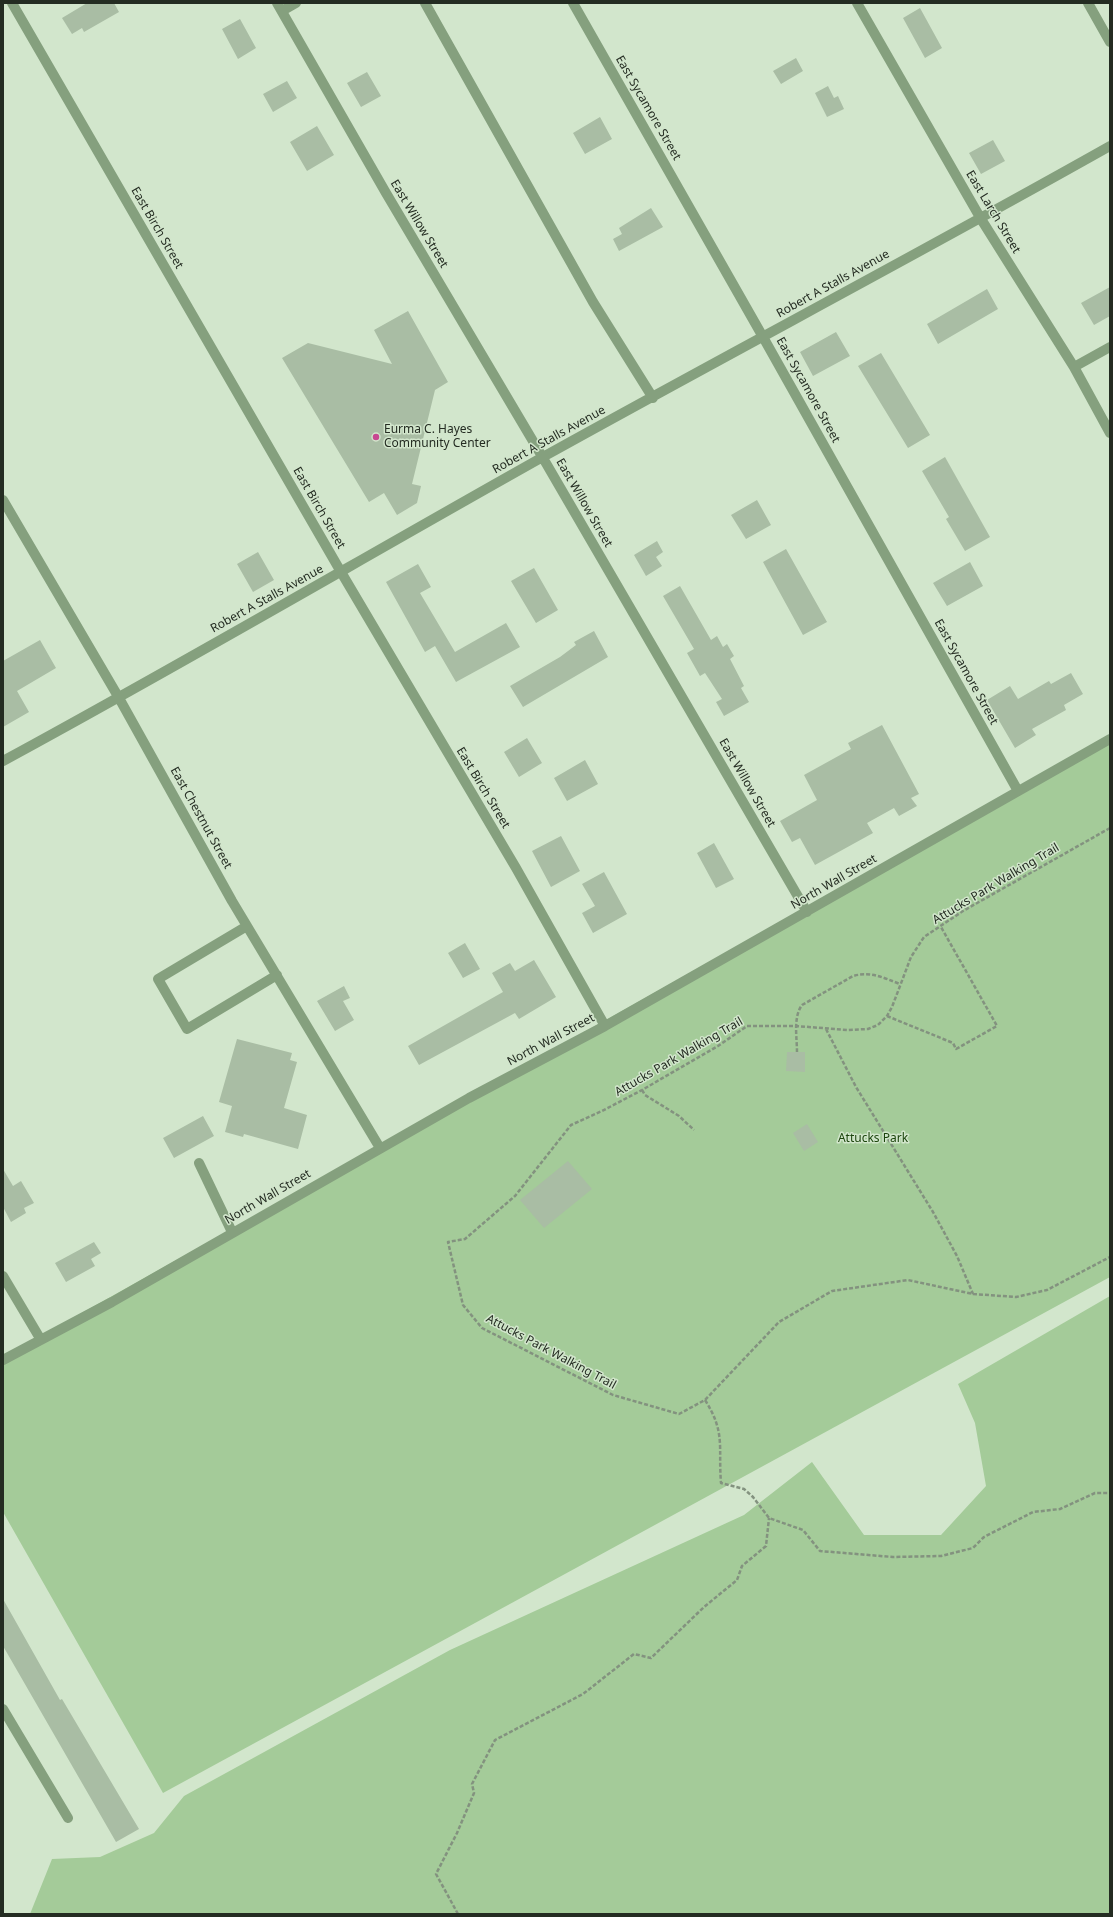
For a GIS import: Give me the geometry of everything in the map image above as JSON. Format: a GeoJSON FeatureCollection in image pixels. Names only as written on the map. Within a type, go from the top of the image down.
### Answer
{"type":"FeatureCollection","features":[{"type":"Feature","properties":{"kind":"street","name":"East Birch Street"},"geometry":{"type":"LineString","coordinates":[[12,3],[341,572],[512,862],[605,1026]]}},
{"type":"Feature","properties":{"kind":"street"},"geometry":{"type":"LineString","coordinates":[[279,7],[296,3]]}},
{"type":"Feature","properties":{"kind":"street"},"geometry":{"type":"LineString","coordinates":[[425,3],[593,302],[653,398]]}},
{"type":"Feature","properties":{"kind":"street","name":"East Sycamore Street"},"geometry":{"type":"LineString","coordinates":[[573,3],[763,337],[1018,791]]}},
{"type":"Feature","properties":{"kind":"street","name":"East Larch Street"},"geometry":{"type":"LineString","coordinates":[[857,3],[981,219],[1074,367],[1110,433]]}},
{"type":"Feature","properties":{"kind":"street"},"geometry":{"type":"LineString","coordinates":[[1088,3],[1110,42]]}},
{"type":"Feature","properties":{"kind":"street","name":"East Willow Street"},"geometry":{"type":"LineString","coordinates":[[279,7],[386,193],[543,458],[807,912]]}},
{"type":"Feature","properties":{"kind":"street","name":"Robert A Stalls Avenue"},"geometry":{"type":"LineString","coordinates":[[3,761],[119,698],[543,458],[981,219],[1110,146]]}},
{"type":"Feature","properties":{"kind":"street"},"geometry":{"type":"LineString","coordinates":[[1074,367],[1110,347]]}},
{"type":"Feature","properties":{"kind":"street","name":"East Chestnut Street"},"geometry":{"type":"LineString","coordinates":[[3,500],[119,698],[247,926],[380,1148]]}},
{"type":"Feature","properties":{"kind":"street","name":"North Wall Street"},"geometry":{"type":"LineString","coordinates":[[3,1360],[112,1302],[380,1148],[605,1026],[1110,739]]}},
{"type":"Feature","properties":{"kind":"street"},"geometry":{"type":"LineString","coordinates":[[247,926],[158,979],[187,1029],[277,975]]}},
{"type":"Feature","properties":{"kind":"street"},"geometry":{"type":"LineString","coordinates":[[199,1163],[232,1232]]}},
{"type":"Feature","properties":{"kind":"street"},"geometry":{"type":"LineString","coordinates":[[3,1276],[41,1340]]}},
{"type":"Feature","properties":{"kind":"street"},"geometry":{"type":"LineString","coordinates":[[3,1709],[68,1818]]}},
{"type":"Feature","properties":{"kind":"path","name":"Attucks Park Walking Trail"},"geometry":{"type":"LineString","coordinates":[[1110,828],[963,911],[924,937],[911,957],[887,1016],[878,1024],[868,1029],[847,1030],[796,1026],[747,1026],[718,1046],[642,1090],[571,1125],[515,1196],[465,1239],[448,1242],[463,1305],[482,1328],[613,1395],[679,1414],[705,1400],[779,1322],[832,1291],[908,1280],[973,1294],[1016,1297],[1033,1294],[1063,1282],[1110,1257]]}},
{"type":"Feature","properties":{"kind":"path"},"geometry":{"type":"LineString","coordinates":[[887,1016],[953,1043],[956,1049],[996,1026],[941,927]]}},
{"type":"Feature","properties":{"kind":"path"},"geometry":{"type":"LineString","coordinates":[[797,1052],[796,1026],[799,1009],[802,1005],[853,976],[868,973],[900,984]]}},
{"type":"Feature","properties":{"kind":"path"},"geometry":{"type":"LineString","coordinates":[[826,1028],[856,1087],[950,1243],[970,1282],[973,1294]]}},
{"type":"Feature","properties":{"kind":"path"},"geometry":{"type":"LineString","coordinates":[[642,1090],[645,1095],[679,1116],[694,1130]]}},
{"type":"Feature","properties":{"kind":"path"},"geometry":{"type":"LineString","coordinates":[[705,1400],[718,1424],[722,1456],[720,1476],[721,1483],[744,1489],[753,1497],[768,1518],[803,1530],[820,1551],[893,1557],[941,1556],[974,1548],[984,1537],[1034,1512],[1060,1509],[1095,1493],[1110,1493]]}},
{"type":"Feature","properties":{"kind":"path"},"geometry":{"type":"LineString","coordinates":[[458,1914],[436,1874],[457,1833],[474,1793],[472,1784],[495,1740],[583,1694],[634,1654],[651,1658],[704,1607],[737,1580],[742,1566],[766,1546],[768,1518]]}},
{"type":"Feature","properties":{"kind":"green space","name":"Attucks Park"},"geometry":{"type":"Polygon","coordinates":[[[1110,738],[1110,1277],[163,1793],[3,1512],[3,1357],[1110,738]]]}},
{"type":"Feature","properties":{"kind":"green space"},"geometry":{"type":"Polygon","coordinates":[[[1110,1296],[1110,1914],[30,1914],[52,1859],[100,1857],[154,1833],[184,1796],[450,1650],[744,1515],[812,1462],[864,1535],[941,1535],[986,1486],[975,1423],[958,1384],[1110,1296]]]}},
{"type":"Feature","properties":{"kind":"building"},"geometry":{"type":"Polygon","coordinates":[[[87,3],[114,3],[119,12],[84,32],[82,28],[72,34],[62,18],[87,3]]]}},
{"type":"Feature","properties":{"kind":"building"},"geometry":{"type":"Polygon","coordinates":[[[920,8],[942,48],[925,58],[903,18],[920,8]]]}},
{"type":"Feature","properties":{"kind":"building"},"geometry":{"type":"Polygon","coordinates":[[[240,19],[256,48],[238,59],[222,29],[240,19]]]}},
{"type":"Feature","properties":{"kind":"building"},"geometry":{"type":"Polygon","coordinates":[[[796,58],[803,71],[781,84],[773,71],[796,58]]]}},
{"type":"Feature","properties":{"kind":"building"},"geometry":{"type":"Polygon","coordinates":[[[367,72],[381,96],[361,107],[347,83],[367,72]]]}},
{"type":"Feature","properties":{"kind":"building"},"geometry":{"type":"Polygon","coordinates":[[[287,81],[297,98],[273,112],[263,94],[287,81]]]}},
{"type":"Feature","properties":{"kind":"building"},"geometry":{"type":"Polygon","coordinates":[[[828,86],[834,98],[838,96],[844,109],[827,117],[815,93],[828,86]]]}},
{"type":"Feature","properties":{"kind":"building"},"geometry":{"type":"Polygon","coordinates":[[[600,117],[612,139],[585,154],[573,133],[600,117]]]}},
{"type":"Feature","properties":{"kind":"building"},"geometry":{"type":"Polygon","coordinates":[[[317,126],[334,155],[307,171],[290,142],[317,126]]]}},
{"type":"Feature","properties":{"kind":"building"},"geometry":{"type":"Polygon","coordinates":[[[993,140],[1005,161],[981,174],[969,153],[993,140]]]}},
{"type":"Feature","properties":{"kind":"building"},"geometry":{"type":"Polygon","coordinates":[[[651,208],[663,227],[619,251],[613,239],[622,234],[619,228],[651,208]]]}},
{"type":"Feature","properties":{"kind":"building"},"geometry":{"type":"Polygon","coordinates":[[[1110,287],[1110,316],[1094,325],[1081,303],[1110,287]]]}},
{"type":"Feature","properties":{"kind":"building"},"geometry":{"type":"Polygon","coordinates":[[[987,289],[998,309],[938,344],[927,324],[987,289]]]}},
{"type":"Feature","properties":{"kind":"building","name":"Eurma C. Hayes Community Center"},"geometry":{"type":"Polygon","coordinates":[[[408,311],[448,382],[435,390],[412,484],[421,486],[417,503],[397,515],[384,493],[369,502],[282,358],[308,343],[392,364],[374,330],[408,311]]]}},
{"type":"Feature","properties":{"kind":"building"},"geometry":{"type":"Polygon","coordinates":[[[836,332],[850,356],[813,376],[800,352],[836,332]]]}},
{"type":"Feature","properties":{"kind":"building"},"geometry":{"type":"Polygon","coordinates":[[[881,353],[930,435],[908,448],[858,366],[881,353]]]}},
{"type":"Feature","properties":{"kind":"building"},"geometry":{"type":"Polygon","coordinates":[[[945,457],[990,537],[965,551],[946,519],[949,517],[922,471],[945,457]]]}},
{"type":"Feature","properties":{"kind":"building"},"geometry":{"type":"Polygon","coordinates":[[[757,500],[771,525],[746,539],[731,515],[757,500]]]}},
{"type":"Feature","properties":{"kind":"building"},"geometry":{"type":"Polygon","coordinates":[[[657,541],[663,552],[656,557],[662,566],[646,576],[634,555],[657,541]]]}},
{"type":"Feature","properties":{"kind":"building"},"geometry":{"type":"Polygon","coordinates":[[[786,549],[827,622],[803,635],[763,562],[786,549]]]}},
{"type":"Feature","properties":{"kind":"building"},"geometry":{"type":"Polygon","coordinates":[[[258,552],[274,580],[253,592],[237,564],[258,552]]]}},
{"type":"Feature","properties":{"kind":"building"},"geometry":{"type":"Polygon","coordinates":[[[970,562],[983,586],[947,606],[933,583],[970,562]]]}},
{"type":"Feature","properties":{"kind":"building"},"geometry":{"type":"Polygon","coordinates":[[[418,564],[431,587],[420,593],[455,652],[506,623],[520,647],[456,682],[435,646],[425,652],[386,582],[418,564]]]}},
{"type":"Feature","properties":{"kind":"building"},"geometry":{"type":"Polygon","coordinates":[[[534,568],[558,610],[536,623],[511,581],[534,568]]]}},
{"type":"Feature","properties":{"kind":"building"},"geometry":{"type":"Polygon","coordinates":[[[680,586],[711,640],[717,636],[723,647],[727,644],[734,656],[730,659],[744,686],[741,688],[749,702],[724,716],[716,702],[722,699],[705,673],[700,676],[687,653],[694,649],[663,596],[680,586]]]}},
{"type":"Feature","properties":{"kind":"building"},"geometry":{"type":"Polygon","coordinates":[[[594,631],[608,657],[523,707],[510,686],[560,657],[576,645],[574,642],[594,631]]]}},
{"type":"Feature","properties":{"kind":"building"},"geometry":{"type":"Polygon","coordinates":[[[40,640],[56,668],[17,691],[29,712],[3,727],[3,661],[40,640]]]}},
{"type":"Feature","properties":{"kind":"building"},"geometry":{"type":"Polygon","coordinates":[[[1071,673],[1083,694],[1064,705],[1066,710],[1032,729],[1036,735],[1015,748],[987,700],[1010,686],[1018,699],[1049,681],[1051,684],[1071,673]]]}},
{"type":"Feature","properties":{"kind":"building"},"geometry":{"type":"Polygon","coordinates":[[[882,725],[919,794],[911,798],[917,806],[899,816],[894,808],[867,823],[873,833],[815,865],[800,838],[792,842],[780,821],[817,800],[804,775],[851,749],[848,743],[882,725]]]}},
{"type":"Feature","properties":{"kind":"building"},"geometry":{"type":"Polygon","coordinates":[[[527,738],[542,763],[519,777],[504,752],[527,738]]]}},
{"type":"Feature","properties":{"kind":"building"},"geometry":{"type":"Polygon","coordinates":[[[585,760],[598,784],[567,801],[554,778],[585,760]]]}},
{"type":"Feature","properties":{"kind":"building"},"geometry":{"type":"Polygon","coordinates":[[[561,836],[580,871],[551,887],[532,851],[561,836]]]}},
{"type":"Feature","properties":{"kind":"building"},"geometry":{"type":"Polygon","coordinates":[[[714,843],[734,879],[716,888],[697,853],[714,843]]]}},
{"type":"Feature","properties":{"kind":"building"},"geometry":{"type":"Polygon","coordinates":[[[604,872],[627,914],[593,933],[582,913],[595,906],[582,884],[604,872]]]}},
{"type":"Feature","properties":{"kind":"building"},"geometry":{"type":"Polygon","coordinates":[[[465,943],[480,969],[463,978],[448,953],[465,943]]]}},
{"type":"Feature","properties":{"kind":"building"},"geometry":{"type":"Polygon","coordinates":[[[534,960],[556,997],[519,1019],[515,1013],[419,1065],[408,1046],[503,992],[492,973],[510,963],[515,971],[534,960]]]}},
{"type":"Feature","properties":{"kind":"building"},"geometry":{"type":"Polygon","coordinates":[[[344,986],[350,998],[343,1001],[354,1020],[335,1031],[317,1001],[344,986]]]}},
{"type":"Feature","properties":{"kind":"building"},"geometry":{"type":"Polygon","coordinates":[[[237,1039],[292,1053],[290,1060],[297,1062],[284,1108],[307,1115],[298,1149],[244,1134],[243,1137],[225,1132],[232,1106],[219,1102],[237,1039]]]}},
{"type":"Feature","properties":{"kind":"building"},"geometry":{"type":"Polygon","coordinates":[[[787,1052],[805,1052],[805,1072],[786,1071],[787,1052]]]}},
{"type":"Feature","properties":{"kind":"building"},"geometry":{"type":"Polygon","coordinates":[[[203,1116],[214,1136],[174,1158],[163,1138],[203,1116]]]}},
{"type":"Feature","properties":{"kind":"building"},"geometry":{"type":"Polygon","coordinates":[[[807,1124],[818,1142],[804,1151],[793,1133],[807,1124]]]}},
{"type":"Feature","properties":{"kind":"building"},"geometry":{"type":"Polygon","coordinates":[[[568,1161],[592,1189],[544,1228],[520,1200],[568,1161]]]}},
{"type":"Feature","properties":{"kind":"building"},"geometry":{"type":"Polygon","coordinates":[[[3,1169],[13,1186],[21,1181],[34,1203],[24,1208],[26,1213],[11,1222],[3,1207],[3,1169]]]}},
{"type":"Feature","properties":{"kind":"building"},"geometry":{"type":"Polygon","coordinates":[[[94,1242],[101,1253],[91,1259],[95,1266],[66,1282],[55,1263],[94,1242]]]}},
{"type":"Feature","properties":{"kind":"building"},"geometry":{"type":"Polygon","coordinates":[[[3,1599],[60,1700],[62,1699],[139,1829],[116,1842],[3,1646],[3,1599]]]}},
{"type":"Feature","properties":{"kind":"place","name":"Eurma C. Hayes Community Center"},"geometry":{"type":"Point","coordinates":[376,437]}}]}
